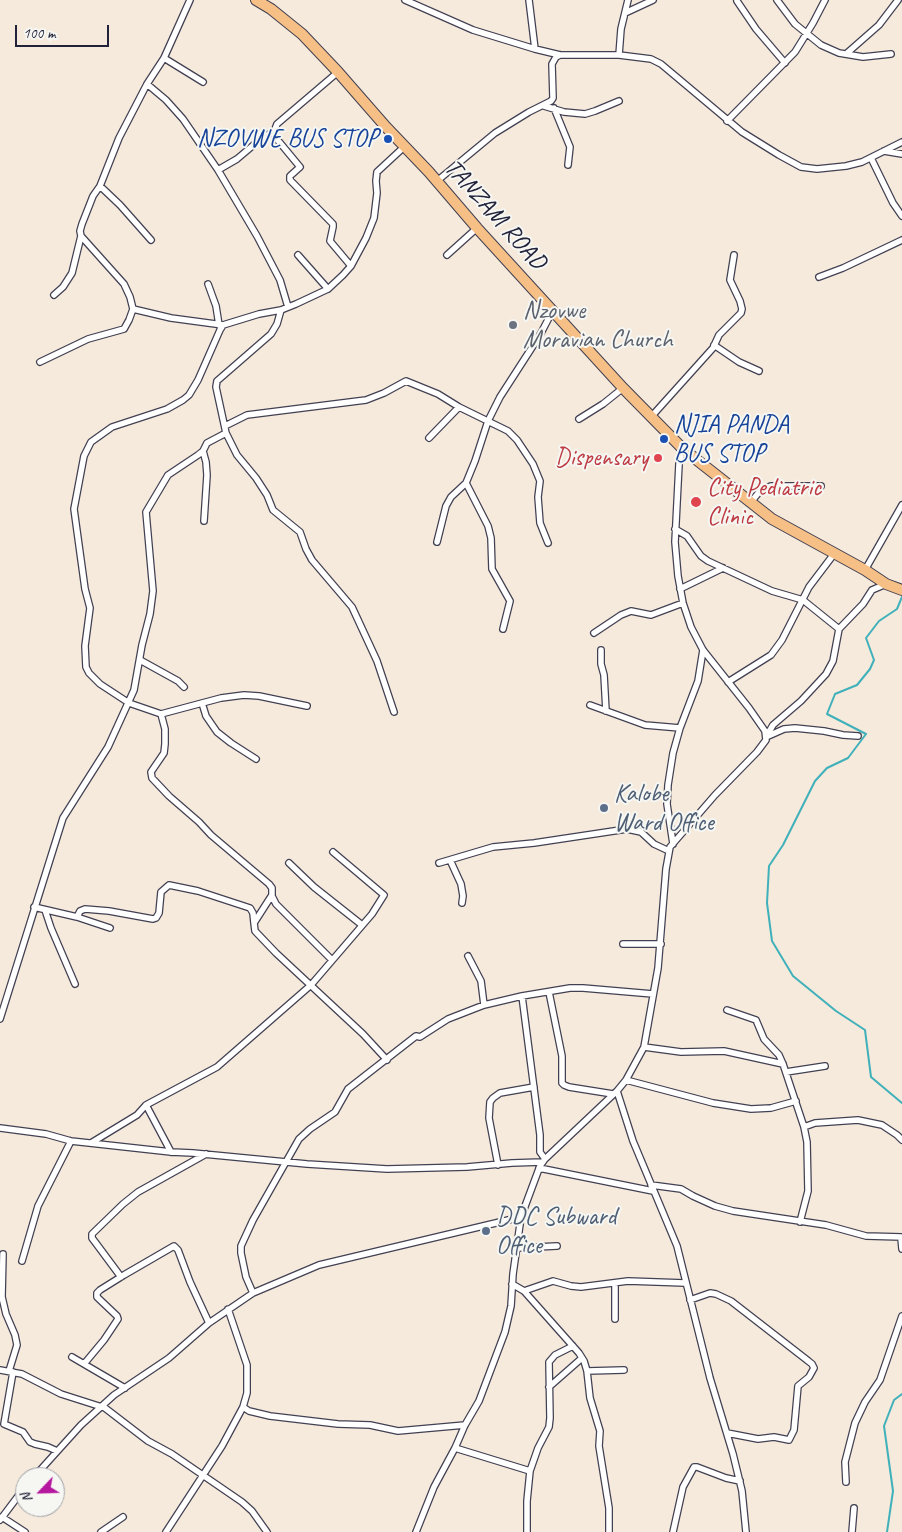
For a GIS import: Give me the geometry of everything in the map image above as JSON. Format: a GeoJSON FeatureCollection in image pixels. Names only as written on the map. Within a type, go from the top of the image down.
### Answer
{"type":"FeatureCollection","features":[{"type":"Feature","properties":{"kind":"highway","name":"TANZAM ROAD"},"geometry":{"type":"LineString","coordinates":[[256,0],[302,34],[623,388],[683,448],[772,519],[865,570],[886,584],[902,590]]}},
{"type":"Feature","properties":{"kind":"street"},"geometry":{"type":"LineString","coordinates":[[54,295],[72,272],[82,224],[100,186],[119,138],[146,84],[164,58],[190,0]]}},
{"type":"Feature","properties":{"kind":"street"},"geometry":{"type":"LineString","coordinates":[[405,0],[474,30],[560,55],[619,55],[651,59],[658,62],[728,121],[779,156],[801,167],[817,169],[846,166],[862,162],[902,142]]}},
{"type":"Feature","properties":{"kind":"street"},"geometry":{"type":"LineString","coordinates":[[529,0],[535,49]]}},
{"type":"Feature","properties":{"kind":"street"},"geometry":{"type":"LineString","coordinates":[[619,55],[628,0]]}},
{"type":"Feature","properties":{"kind":"street"},"geometry":{"type":"LineString","coordinates":[[625,13],[653,0]]}},
{"type":"Feature","properties":{"kind":"street"},"geometry":{"type":"LineString","coordinates":[[777,0],[795,24],[821,45],[839,53],[868,57],[891,54]]}},
{"type":"Feature","properties":{"kind":"street"},"geometry":{"type":"LineString","coordinates":[[728,121],[785,63],[806,34],[825,0]]}},
{"type":"Feature","properties":{"kind":"street"},"geometry":{"type":"LineString","coordinates":[[846,54],[879,25],[898,0]]}},
{"type":"Feature","properties":{"kind":"street"},"geometry":{"type":"LineString","coordinates":[[737,1],[756,29],[785,63]]}},
{"type":"Feature","properties":{"kind":"street"},"geometry":{"type":"LineString","coordinates":[[436,181],[494,133],[529,112],[544,106],[553,98],[552,64],[556,57],[560,55]]}},
{"type":"Feature","properties":{"kind":"street"},"geometry":{"type":"LineString","coordinates":[[164,58],[203,82]]}},
{"type":"Feature","properties":{"kind":"street"},"geometry":{"type":"LineString","coordinates":[[338,72],[277,124],[274,132],[276,138],[300,166],[290,176],[290,180],[333,224],[334,227],[330,241],[351,266]]}},
{"type":"Feature","properties":{"kind":"street"},"geometry":{"type":"LineString","coordinates":[[146,84],[166,100],[183,119],[218,170],[257,236],[280,280],[288,307]]}},
{"type":"Feature","properties":{"kind":"street"},"geometry":{"type":"LineString","coordinates":[[544,106],[564,112],[585,114],[595,112],[619,101]]}},
{"type":"Feature","properties":{"kind":"street"},"geometry":{"type":"LineString","coordinates":[[554,108],[570,147],[568,165]]}},
{"type":"Feature","properties":{"kind":"street"},"geometry":{"type":"LineString","coordinates":[[218,170],[237,159],[263,137],[274,132]]}},
{"type":"Feature","properties":{"kind":"street"},"geometry":{"type":"LineString","coordinates":[[133,309],[171,318],[221,325],[281,310],[328,289],[351,266],[366,238],[374,218],[378,193],[377,172],[404,147]]}},
{"type":"Feature","properties":{"kind":"street"},"geometry":{"type":"LineString","coordinates":[[884,151],[902,154]]}},
{"type":"Feature","properties":{"kind":"street"},"geometry":{"type":"LineString","coordinates":[[871,158],[893,203],[902,216]]}},
{"type":"Feature","properties":{"kind":"street"},"geometry":{"type":"LineString","coordinates":[[862,162],[878,172]]}},
{"type":"Feature","properties":{"kind":"street"},"geometry":{"type":"LineString","coordinates":[[100,186],[151,240]]}},
{"type":"Feature","properties":{"kind":"street"},"geometry":{"type":"LineString","coordinates":[[447,256],[476,228]]}},
{"type":"Feature","properties":{"kind":"street"},"geometry":{"type":"LineString","coordinates":[[40,362],[88,340],[124,329],[133,309],[124,284],[81,236]]}},
{"type":"Feature","properties":{"kind":"street"},"geometry":{"type":"LineString","coordinates":[[818,277],[843,268],[902,240]]}},
{"type":"Feature","properties":{"kind":"street"},"geometry":{"type":"LineString","coordinates":[[298,255],[328,289]]}},
{"type":"Feature","properties":{"kind":"street"},"geometry":{"type":"LineString","coordinates":[[651,417],[714,345],[719,335],[741,313],[742,309],[730,280],[734,255]]}},
{"type":"Feature","properties":{"kind":"street"},"geometry":{"type":"LineString","coordinates":[[208,284],[221,325],[198,380],[189,395],[167,409],[112,427],[91,442],[84,456],[74,509],[84,589],[90,608],[85,646],[86,667],[91,677],[129,703],[161,714],[221,698],[244,696],[260,696],[307,706]]}},
{"type":"Feature","properties":{"kind":"street"},"geometry":{"type":"LineString","coordinates":[[281,310],[277,324],[271,334],[217,381],[216,387],[226,429],[237,454],[267,495],[273,510],[300,532],[312,560],[352,607],[385,682],[394,712]]}},
{"type":"Feature","properties":{"kind":"street"},"geometry":{"type":"LineString","coordinates":[[437,542],[448,502],[466,483],[488,421],[553,310]]}},
{"type":"Feature","properties":{"kind":"street"},"geometry":{"type":"LineString","coordinates":[[714,345],[738,362],[759,372]]}},
{"type":"Feature","properties":{"kind":"street"},"geometry":{"type":"LineString","coordinates":[[0,1018],[63,818],[108,747],[134,690],[153,591],[146,512],[168,475],[203,451],[207,443],[247,415],[366,400],[384,393],[404,381],[438,394],[512,434],[518,440],[533,464],[540,480],[538,497],[540,523],[548,543]]}},
{"type":"Feature","properties":{"kind":"street"},"geometry":{"type":"LineString","coordinates":[[579,419],[603,404],[623,388]]}},
{"type":"Feature","properties":{"kind":"street"},"geometry":{"type":"LineString","coordinates":[[429,438],[459,407]]}},
{"type":"Feature","properties":{"kind":"street"},"geometry":{"type":"LineString","coordinates":[[683,448],[679,464],[675,530],[676,559],[683,603],[689,621],[703,650],[749,708],[766,737]]}},
{"type":"Feature","properties":{"kind":"street"},"geometry":{"type":"LineString","coordinates":[[203,451],[207,475],[204,521]]}},
{"type":"Feature","properties":{"kind":"street"},"geometry":{"type":"LineString","coordinates":[[466,483],[488,526],[491,538],[492,569],[510,601],[503,629]]}},
{"type":"Feature","properties":{"kind":"street"},"geometry":{"type":"LineString","coordinates":[[751,502],[760,491],[771,486],[821,486]]}},
{"type":"Feature","properties":{"kind":"street"},"geometry":{"type":"LineString","coordinates":[[865,570],[902,505]]}},
{"type":"Feature","properties":{"kind":"street"},"geometry":{"type":"LineString","coordinates":[[675,530],[687,536],[701,556],[708,561],[772,590],[803,600],[839,629]]}},
{"type":"Feature","properties":{"kind":"street"},"geometry":{"type":"LineString","coordinates":[[728,682],[771,655],[782,640],[809,587],[834,554]]}},
{"type":"Feature","properties":{"kind":"street"},"geometry":{"type":"LineString","coordinates":[[680,589],[723,568]]}},
{"type":"Feature","properties":{"kind":"street"},"geometry":{"type":"LineString","coordinates":[[416,1532],[434,1487],[455,1448],[464,1425],[479,1401],[504,1332],[511,1306],[521,1217],[542,1163],[626,1080],[644,1047],[661,944],[664,884],[669,852],[673,844],[715,795],[764,744],[773,725],[801,701],[826,674],[833,661],[839,629],[863,604],[872,590],[886,584]]}},
{"type":"Feature","properties":{"kind":"street"},"geometry":{"type":"LineString","coordinates":[[594,633],[621,615],[631,611],[651,615],[683,603]]}},
{"type":"Feature","properties":{"kind":"street"},"geometry":{"type":"LineString","coordinates":[[601,650],[606,711]]}},
{"type":"Feature","properties":{"kind":"street"},"geometry":{"type":"LineString","coordinates":[[673,844],[667,795],[673,753],[680,728],[698,681],[703,650]]}},
{"type":"Feature","properties":{"kind":"street"},"geometry":{"type":"LineString","coordinates":[[140,660],[184,686]]}},
{"type":"Feature","properties":{"kind":"street"},"geometry":{"type":"LineString","coordinates":[[202,703],[206,716],[217,732],[256,759]]}},
{"type":"Feature","properties":{"kind":"street"},"geometry":{"type":"LineString","coordinates":[[590,705],[646,725],[680,728]]}},
{"type":"Feature","properties":{"kind":"street"},"geometry":{"type":"LineString","coordinates":[[161,714],[165,729],[164,752],[151,772],[152,778],[169,796],[199,822],[210,835],[269,884],[272,888],[272,895],[276,904],[332,960]]}},
{"type":"Feature","properties":{"kind":"street"},"geometry":{"type":"LineString","coordinates":[[766,737],[784,729],[796,728],[824,731],[843,736],[858,736]]}},
{"type":"Feature","properties":{"kind":"street"},"geometry":{"type":"LineString","coordinates":[[439,863],[493,847],[627,829],[641,832],[654,844],[669,852]]}},
{"type":"Feature","properties":{"kind":"street"},"geometry":{"type":"LineString","coordinates":[[91,1143],[136,1115],[146,1105],[218,1067],[280,1010],[311,985],[376,909],[384,896],[333,852]]}},
{"type":"Feature","properties":{"kind":"street"},"geometry":{"type":"LineString","coordinates":[[450,860],[461,884],[462,903]]}},
{"type":"Feature","properties":{"kind":"street"},"geometry":{"type":"LineString","coordinates":[[290,863],[314,887],[362,924]]}},
{"type":"Feature","properties":{"kind":"street"},"geometry":{"type":"LineString","coordinates":[[77,917],[80,911],[85,909],[156,918],[159,913],[161,892],[169,886],[198,891],[250,908],[254,913],[254,923],[258,934],[363,1034],[386,1060]]}},
{"type":"Feature","properties":{"kind":"street"},"geometry":{"type":"LineString","coordinates":[[254,923],[272,895]]}},
{"type":"Feature","properties":{"kind":"street"},"geometry":{"type":"LineString","coordinates":[[34,907],[77,917],[110,928]]}},
{"type":"Feature","properties":{"kind":"street"},"geometry":{"type":"LineString","coordinates":[[45,910],[75,984]]}},
{"type":"Feature","properties":{"kind":"street"},"geometry":{"type":"LineString","coordinates":[[623,944],[661,944]]}},
{"type":"Feature","properties":{"kind":"street"},"geometry":{"type":"LineString","coordinates":[[468,956],[480,980],[484,1005]]}},
{"type":"Feature","properties":{"kind":"street"},"geometry":{"type":"LineString","coordinates":[[253,1293],[246,1277],[241,1246],[253,1220],[302,1135],[335,1112],[348,1089],[416,1036],[420,1037],[448,1019],[484,1005],[522,996],[583,988],[654,994]]}},
{"type":"Feature","properties":{"kind":"street"},"geometry":{"type":"LineString","coordinates":[[549,992],[562,1056],[562,1083],[569,1087],[615,1092]]}},
{"type":"Feature","properties":{"kind":"street"},"geometry":{"type":"LineString","coordinates":[[522,996],[542,1163]]}},
{"type":"Feature","properties":{"kind":"street"},"geometry":{"type":"LineString","coordinates":[[726,1010],[756,1020],[764,1039],[779,1055],[786,1072],[804,1127],[806,1142],[809,1182],[806,1203],[800,1222]]}},
{"type":"Feature","properties":{"kind":"street"},"geometry":{"type":"LineString","coordinates":[[644,1047],[681,1052],[724,1051],[783,1064]]}},
{"type":"Feature","properties":{"kind":"street"},"geometry":{"type":"LineString","coordinates":[[786,1072],[824,1066]]}},
{"type":"Feature","properties":{"kind":"street"},"geometry":{"type":"LineString","coordinates":[[626,1080],[665,1092],[751,1109],[771,1108],[796,1102]]}},
{"type":"Feature","properties":{"kind":"street"},"geometry":{"type":"LineString","coordinates":[[498,1165],[489,1118],[490,1102],[500,1093],[534,1087]]}},
{"type":"Feature","properties":{"kind":"street"},"geometry":{"type":"LineString","coordinates":[[615,1092],[652,1188],[672,1232],[681,1259],[685,1283],[710,1378],[740,1481],[746,1532]]}},
{"type":"Feature","properties":{"kind":"street"},"geometry":{"type":"LineString","coordinates":[[146,1105],[171,1152]]}},
{"type":"Feature","properties":{"kind":"street"},"geometry":{"type":"LineString","coordinates":[[804,1127],[815,1123],[831,1121],[866,1121],[882,1125],[902,1140]]}},
{"type":"Feature","properties":{"kind":"street"},"geometry":{"type":"LineString","coordinates":[[0,1128],[46,1134],[71,1141],[286,1162],[387,1168],[542,1163],[652,1188],[681,1189],[707,1203],[733,1211],[826,1225],[861,1235],[902,1238],[902,1249]]}},
{"type":"Feature","properties":{"kind":"street"},"geometry":{"type":"LineString","coordinates":[[22,1261],[38,1206],[71,1141]]}},
{"type":"Feature","properties":{"kind":"street"},"geometry":{"type":"LineString","coordinates":[[121,1277],[92,1238],[92,1234],[138,1192],[206,1154]]}},
{"type":"Feature","properties":{"kind":"street"},"geometry":{"type":"LineString","coordinates":[[43,1467],[100,1407],[169,1358],[209,1323],[253,1293],[319,1265],[521,1217]]}},
{"type":"Feature","properties":{"kind":"street"},"geometry":{"type":"LineString","coordinates":[[517,1248],[557,1246]]}},
{"type":"Feature","properties":{"kind":"street"},"geometry":{"type":"LineString","coordinates":[[84,1364],[118,1319],[97,1297],[97,1293],[159,1254],[176,1247],[209,1323]]}},
{"type":"Feature","properties":{"kind":"street"},"geometry":{"type":"LineString","coordinates":[[3,1254],[2,1297],[17,1345],[11,1372],[4,1424],[23,1432],[30,1442],[57,1451]]}},
{"type":"Feature","properties":{"kind":"street"},"geometry":{"type":"LineString","coordinates":[[524,1291],[553,1281],[581,1287],[640,1281],[685,1283]]}},
{"type":"Feature","properties":{"kind":"street"},"geometry":{"type":"LineString","coordinates":[[512,1284],[524,1291],[582,1358],[587,1371],[590,1398],[601,1438],[599,1446],[609,1508],[609,1532]]}},
{"type":"Feature","properties":{"kind":"street"},"geometry":{"type":"LineString","coordinates":[[615,1284],[615,1319]]}},
{"type":"Feature","properties":{"kind":"street"},"geometry":{"type":"LineString","coordinates":[[690,1300],[710,1293],[731,1301],[808,1360],[814,1368],[809,1377],[798,1386],[794,1430],[789,1440],[774,1437],[758,1439],[727,1433]]}},
{"type":"Feature","properties":{"kind":"street"},"geometry":{"type":"LineString","coordinates":[[166,1532],[222,1446],[243,1407],[247,1393],[247,1365],[228,1309]]}},
{"type":"Feature","properties":{"kind":"street"},"geometry":{"type":"LineString","coordinates":[[846,1482],[845,1462],[855,1423],[865,1402],[880,1380],[902,1316]]}},
{"type":"Feature","properties":{"kind":"street"},"geometry":{"type":"LineString","coordinates":[[527,1532],[527,1501],[530,1471],[538,1448],[549,1427],[548,1366],[550,1358],[573,1346]]}},
{"type":"Feature","properties":{"kind":"street"},"geometry":{"type":"LineString","coordinates":[[72,1358],[125,1388]]}},
{"type":"Feature","properties":{"kind":"street"},"geometry":{"type":"LineString","coordinates":[[549,1387],[582,1358]]}},
{"type":"Feature","properties":{"kind":"street"},"geometry":{"type":"LineString","coordinates":[[0,1370],[27,1377],[61,1394],[100,1407],[116,1416],[148,1441],[203,1474],[246,1505],[268,1532]]}},
{"type":"Feature","properties":{"kind":"street"},"geometry":{"type":"LineString","coordinates":[[587,1371],[624,1370]]}},
{"type":"Feature","properties":{"kind":"street"},"geometry":{"type":"LineString","coordinates":[[243,1407],[249,1411],[270,1416],[338,1424],[370,1425],[398,1431],[464,1425]]}},
{"type":"Feature","properties":{"kind":"street"},"geometry":{"type":"LineString","coordinates":[[455,1448],[530,1471]]}},
{"type":"Feature","properties":{"kind":"street"},"geometry":{"type":"LineString","coordinates":[[673,1532],[683,1488],[694,1467],[740,1481]]}},
{"type":"Feature","properties":{"kind":"street"},"geometry":{"type":"LineString","coordinates":[[15,1500],[1,1518],[25,1532]]}},
{"type":"Feature","properties":{"kind":"street"},"geometry":{"type":"LineString","coordinates":[[852,1532],[854,1508]]}},
{"type":"Feature","properties":{"kind":"street"},"geometry":{"type":"LineString","coordinates":[[101,1532],[123,1517]]}},
{"type":"Feature","properties":{"kind":"waterway"},"geometry":{"type":"LineString","coordinates":[[902,597],[897,609],[879,621],[866,638],[874,660],[870,669],[857,685],[835,694],[827,714],[866,734],[848,758],[827,768],[815,781],[783,845],[769,866],[767,903],[772,941],[793,976],[836,1011],[865,1030],[871,1077],[902,1103]]}},
{"type":"Feature","properties":{"kind":"waterway"},"geometry":{"type":"LineString","coordinates":[[887,1532],[893,1491],[884,1426],[894,1400],[902,1394]]}},
{"type":"Feature","properties":{"kind":"place","name":"NZOVWE BUS STOP"},"geometry":{"type":"Point","coordinates":[388,139]}},
{"type":"Feature","properties":{"kind":"place","name":"Nzovwe Moravian Church"},"geometry":{"type":"Point","coordinates":[513,325]}},
{"type":"Feature","properties":{"kind":"place","name":"NJIA PANDA BUS STOP"},"geometry":{"type":"Point","coordinates":[664,439]}},
{"type":"Feature","properties":{"kind":"place","name":"Dispensary"},"geometry":{"type":"Point","coordinates":[658,458]}},
{"type":"Feature","properties":{"kind":"place","name":"City Pediatric Clinic"},"geometry":{"type":"Point","coordinates":[696,502]}},
{"type":"Feature","properties":{"kind":"place","name":"Kalobe Ward Office"},"geometry":{"type":"Point","coordinates":[604,808]}},
{"type":"Feature","properties":{"kind":"place","name":"DDC Subward Office"},"geometry":{"type":"Point","coordinates":[486,1231]}}]}
